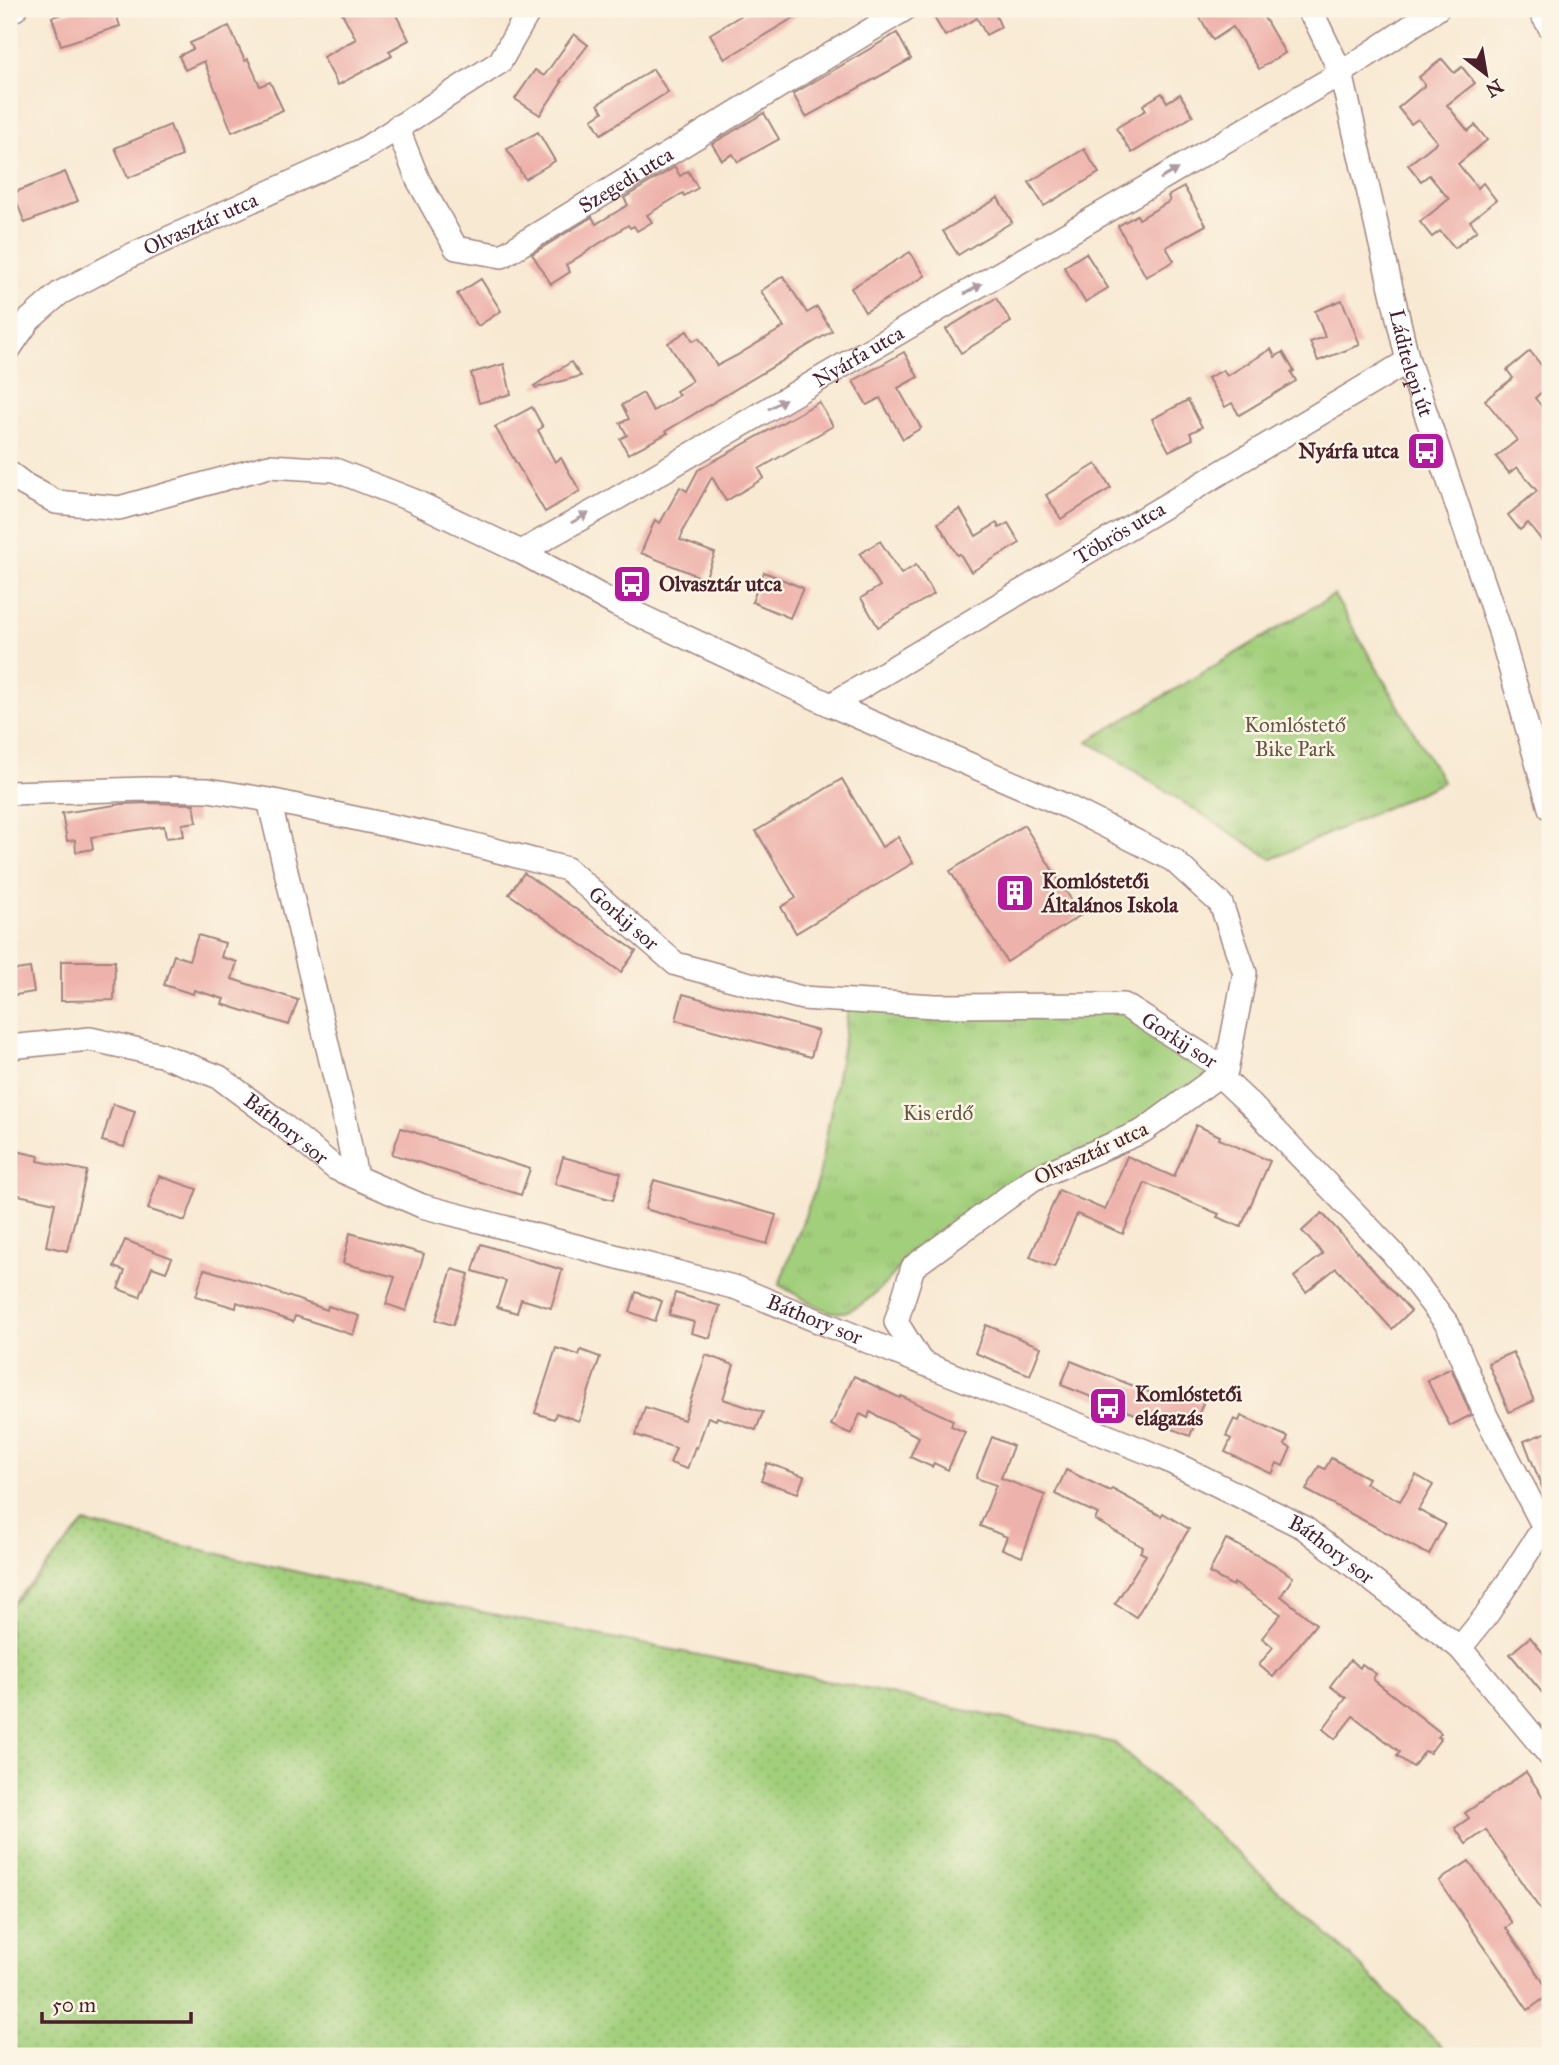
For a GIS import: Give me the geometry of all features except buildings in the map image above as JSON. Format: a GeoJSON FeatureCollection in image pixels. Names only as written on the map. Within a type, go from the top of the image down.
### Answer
{"type":"FeatureCollection","features":[{"type":"Feature","properties":{"kind":"street"},"geometry":{"type":"LineString","coordinates":[[9,10],[15,9]]}},
{"type":"Feature","properties":{"kind":"street","name":"Olvasztár utca"},"geometry":{"type":"LineString","coordinates":[[9,349],[29,320],[60,293],[132,256],[363,150],[500,62],[530,9]]}},
{"type":"Feature","properties":{"kind":"street","name":"Szegedi utca"},"geometry":{"type":"LineString","coordinates":[[397,127],[418,180],[456,248],[502,256],[905,9]]}},
{"type":"Feature","properties":{"kind":"street","name":"Láditelepi út"},"geometry":{"type":"LineString","coordinates":[[1307,9],[1316,21],[1341,73],[1408,361],[1499,628],[1550,808]]}},
{"type":"Feature","properties":{"kind":"street","name":"Nyárfa utca"},"geometry":{"type":"LineString","coordinates":[[521,552],[1341,73],[1437,9]]}},
{"type":"Feature","properties":{"kind":"street"},"geometry":{"type":"LineString","coordinates":[[1539,9],[1550,27]]}},
{"type":"Feature","properties":{"kind":"street","name":"Töbrös utca"},"geometry":{"type":"LineString","coordinates":[[831,705],[1408,361]]}},
{"type":"Feature","properties":{"kind":"street"},"geometry":{"type":"LineString","coordinates":[[9,473],[56,502],[119,508],[268,466],[335,470],[412,500],[521,552],[617,605],[831,705],[1066,806],[1173,860],[1221,904],[1245,973],[1222,1072]]}},
{"type":"Feature","properties":{"kind":"street","name":"Gorkij sor"},"geometry":{"type":"LineString","coordinates":[[9,793],[196,790],[269,800],[448,838],[567,869],[676,964],[802,998],[935,1006],[1124,1005],[1222,1072],[1392,1252],[1448,1325],[1486,1416],[1547,1530]]}},
{"type":"Feature","properties":{"kind":"street"},"geometry":{"type":"LineString","coordinates":[[269,800],[343,1111],[356,1177]]}},
{"type":"Feature","properties":{"kind":"street","name":"Báthory sor"},"geometry":{"type":"LineString","coordinates":[[9,1047],[90,1038],[161,1055],[219,1077],[335,1168],[422,1206],[737,1288],[1166,1459],[1303,1527],[1460,1648],[1550,1756]]}},
{"type":"Feature","properties":{"kind":"street","name":"Olvasztár utca"},"geometry":{"type":"LineString","coordinates":[[921,1362],[896,1322],[913,1268],[1032,1179],[1143,1131],[1222,1072]]}},
{"type":"Feature","properties":{"kind":"street"},"geometry":{"type":"LineString","coordinates":[[1460,1648],[1547,1530]]}},
{"type":"Feature","properties":{"kind":"green space","name":"Komlóstető Bike Park"},"geometry":{"type":"Polygon","coordinates":[[[1334,595],[1443,782],[1272,859],[1088,741],[1334,595]]]}},
{"type":"Feature","properties":{"kind":"green space","name":"Kis erdő"},"geometry":{"type":"Polygon","coordinates":[[[849,1001],[1124,1005],[1219,1075],[906,1260],[874,1295],[853,1309],[843,1312],[828,1311],[779,1285],[818,1181],[849,1001]]]}},
{"type":"Feature","properties":{"kind":"green space"},"geometry":{"type":"Polygon","coordinates":[[[85,1523],[406,1597],[830,1681],[1115,1743],[1335,1941],[1451,2056],[9,2056],[9,1608],[85,1523]]]}},
{"type":"Feature","properties":{"kind":"place","name":"Nyárfa utca"},"geometry":{"type":"Point","coordinates":[1426,451]}},
{"type":"Feature","properties":{"kind":"place","name":"Olvasztár utca"},"geometry":{"type":"Point","coordinates":[632,584]}},
{"type":"Feature","properties":{"kind":"place","name":"Komlóstetői Általános Iskola"},"geometry":{"type":"Point","coordinates":[1015,893]}},
{"type":"Feature","properties":{"kind":"place","name":"Komlóstetői elágazás"},"geometry":{"type":"Point","coordinates":[1108,1406]}}]}
